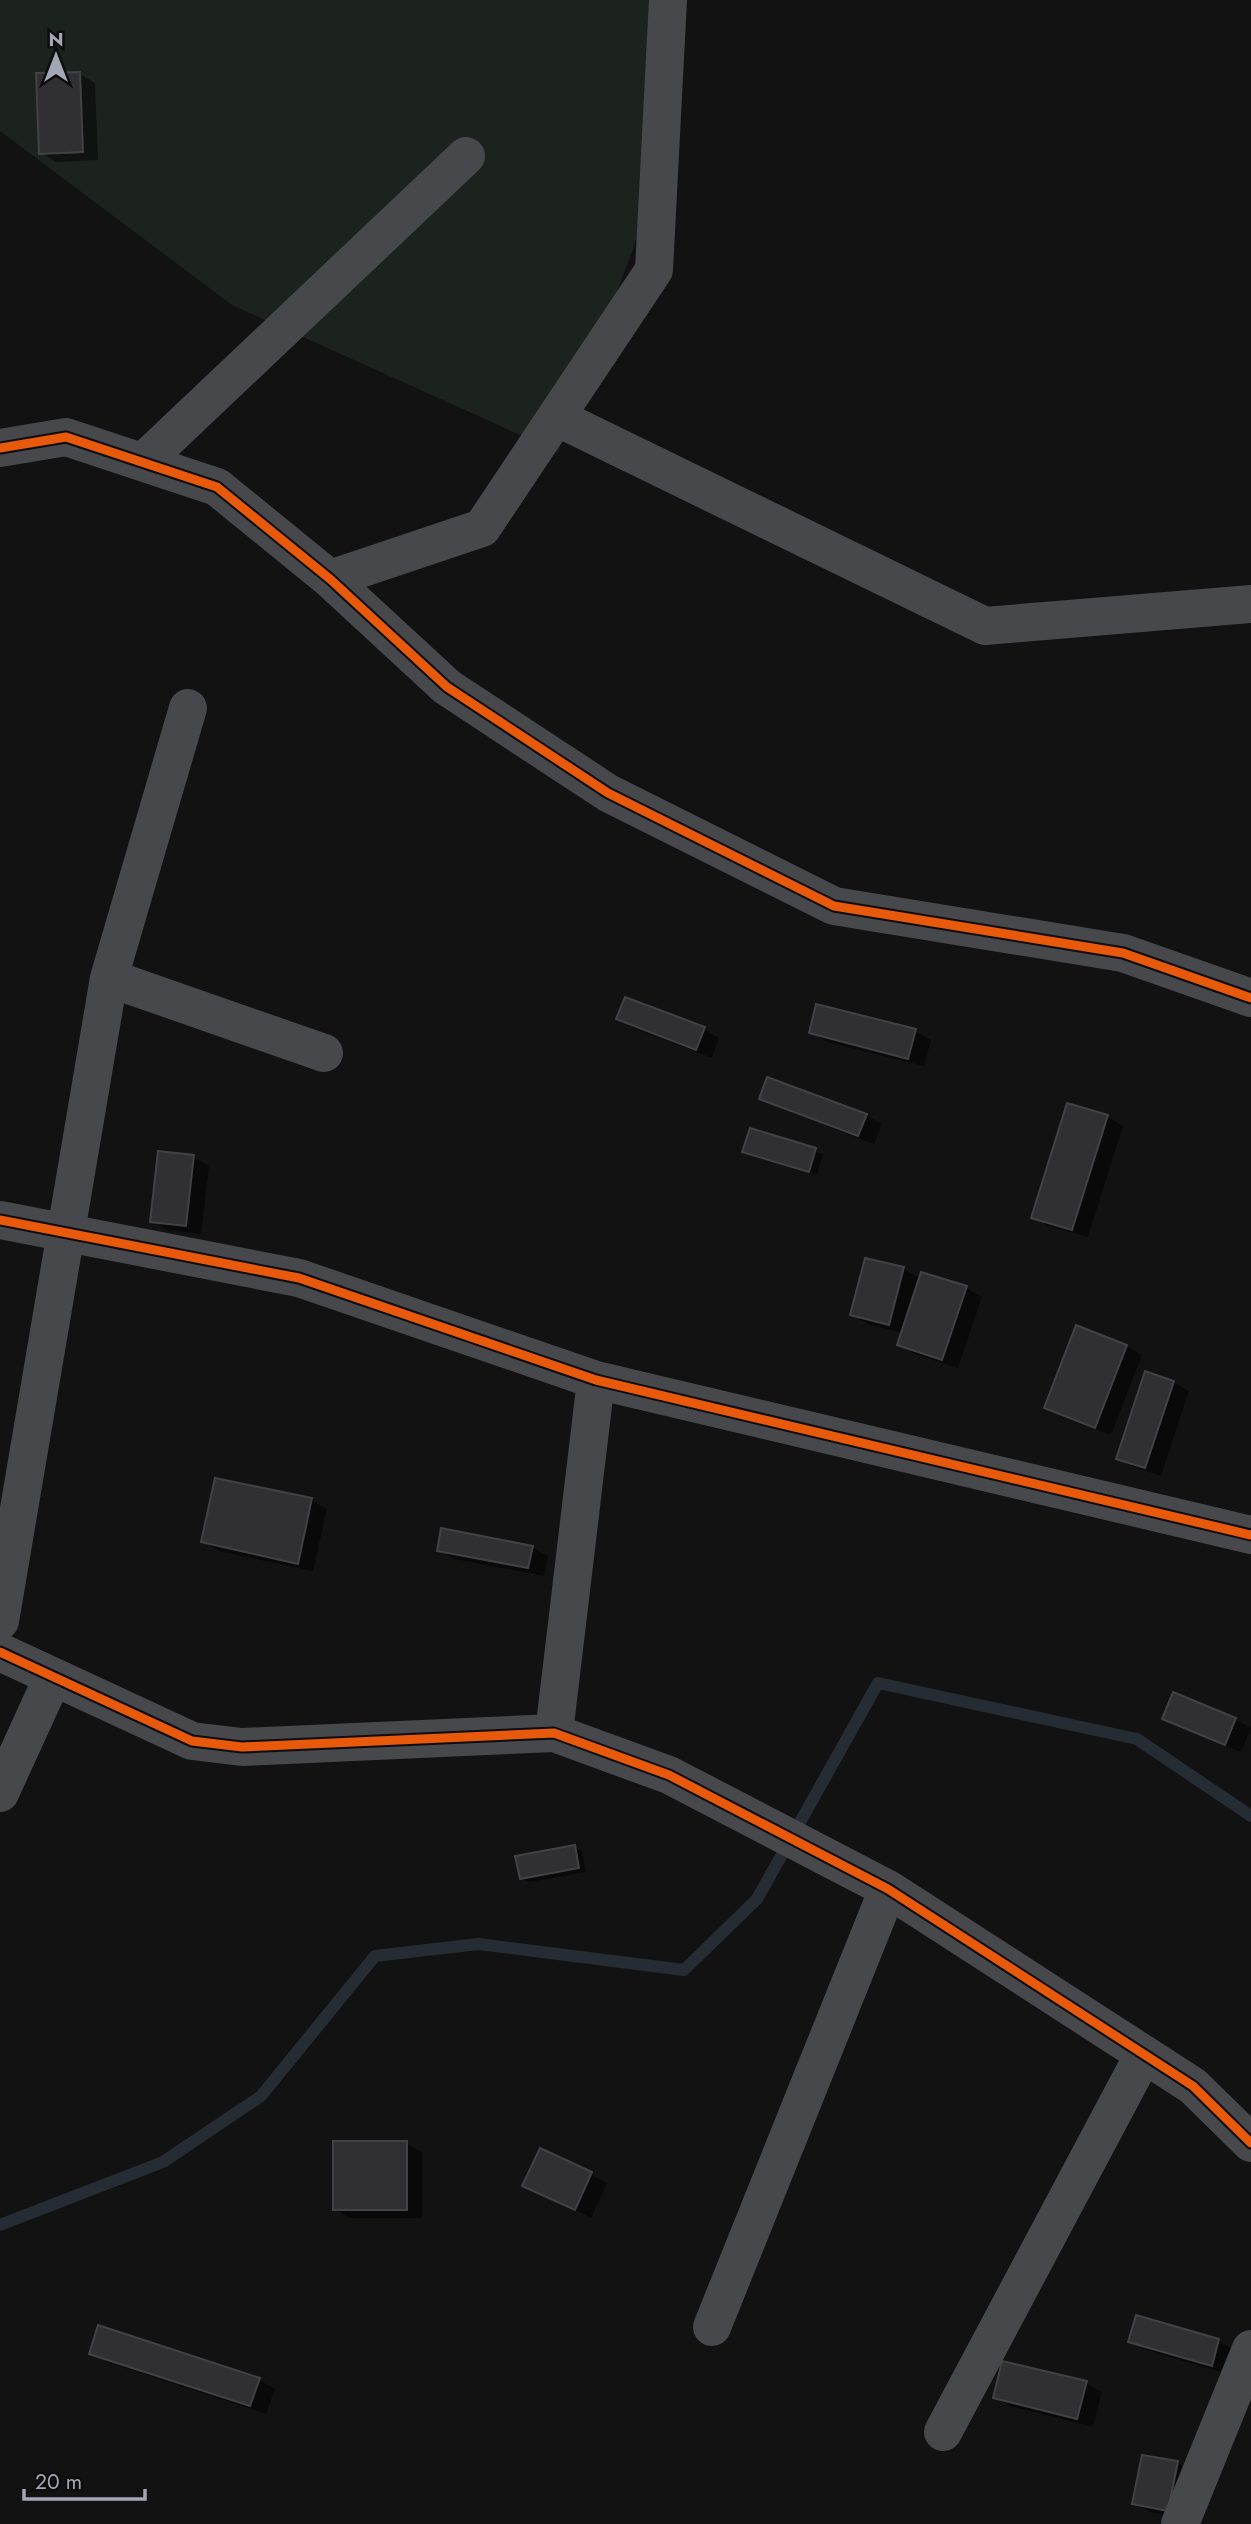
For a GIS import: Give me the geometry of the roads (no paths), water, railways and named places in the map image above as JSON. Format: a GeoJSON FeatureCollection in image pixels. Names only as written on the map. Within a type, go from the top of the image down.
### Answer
{"type":"FeatureCollection","features":[{"type":"Feature","properties":{"kind":"street"},"geometry":{"type":"LineString","coordinates":[[330,579],[482,528],[654,270],[668,0]]}},
{"type":"Feature","properties":{"kind":"street"},"geometry":{"type":"LineString","coordinates":[[143,462],[466,156]]}},
{"type":"Feature","properties":{"kind":"street"},"geometry":{"type":"LineString","coordinates":[[556,417],[985,626],[1251,604]]}},
{"type":"Feature","properties":{"kind":"street"},"geometry":{"type":"LineString","coordinates":[[0,447],[66,436],[217,487],[330,579],[447,687],[608,793],[834,906],[1123,953],[1251,998]]}},
{"type":"Feature","properties":{"kind":"street"},"geometry":{"type":"LineString","coordinates":[[0,1621],[109,978],[188,708]]}},
{"type":"Feature","properties":{"kind":"street"},"geometry":{"type":"LineString","coordinates":[[109,978],[324,1053]]}},
{"type":"Feature","properties":{"kind":"street"},"geometry":{"type":"LineString","coordinates":[[0,1220],[299,1278],[596,1380],[1251,1535]]}},
{"type":"Feature","properties":{"kind":"street"},"geometry":{"type":"LineString","coordinates":[[554,1733],[596,1380]]}},
{"type":"Feature","properties":{"kind":"street"},"geometry":{"type":"LineString","coordinates":[[0,1652],[192,1741],[242,1747],[554,1733],[669,1775],[888,1889],[1193,2086],[1251,2143]]}},
{"type":"Feature","properties":{"kind":"street"},"geometry":{"type":"LineString","coordinates":[[0,1793],[53,1677]]}},
{"type":"Feature","properties":{"kind":"street"},"geometry":{"type":"LineString","coordinates":[[712,2328],[888,1889]]}},
{"type":"Feature","properties":{"kind":"street"},"geometry":{"type":"LineString","coordinates":[[943,2432],[1144,2054]]}},
{"type":"Feature","properties":{"kind":"street"},"geometry":{"type":"LineString","coordinates":[[1180,2524],[1251,2350]]}},
{"type":"Feature","properties":{"kind":"waterway"},"geometry":{"type":"LineString","coordinates":[[0,2225],[163,2162],[261,2096],[375,1956],[478,1944],[684,1970],[757,1899],[878,1683],[1137,1739],[1251,1816]]}}]}
